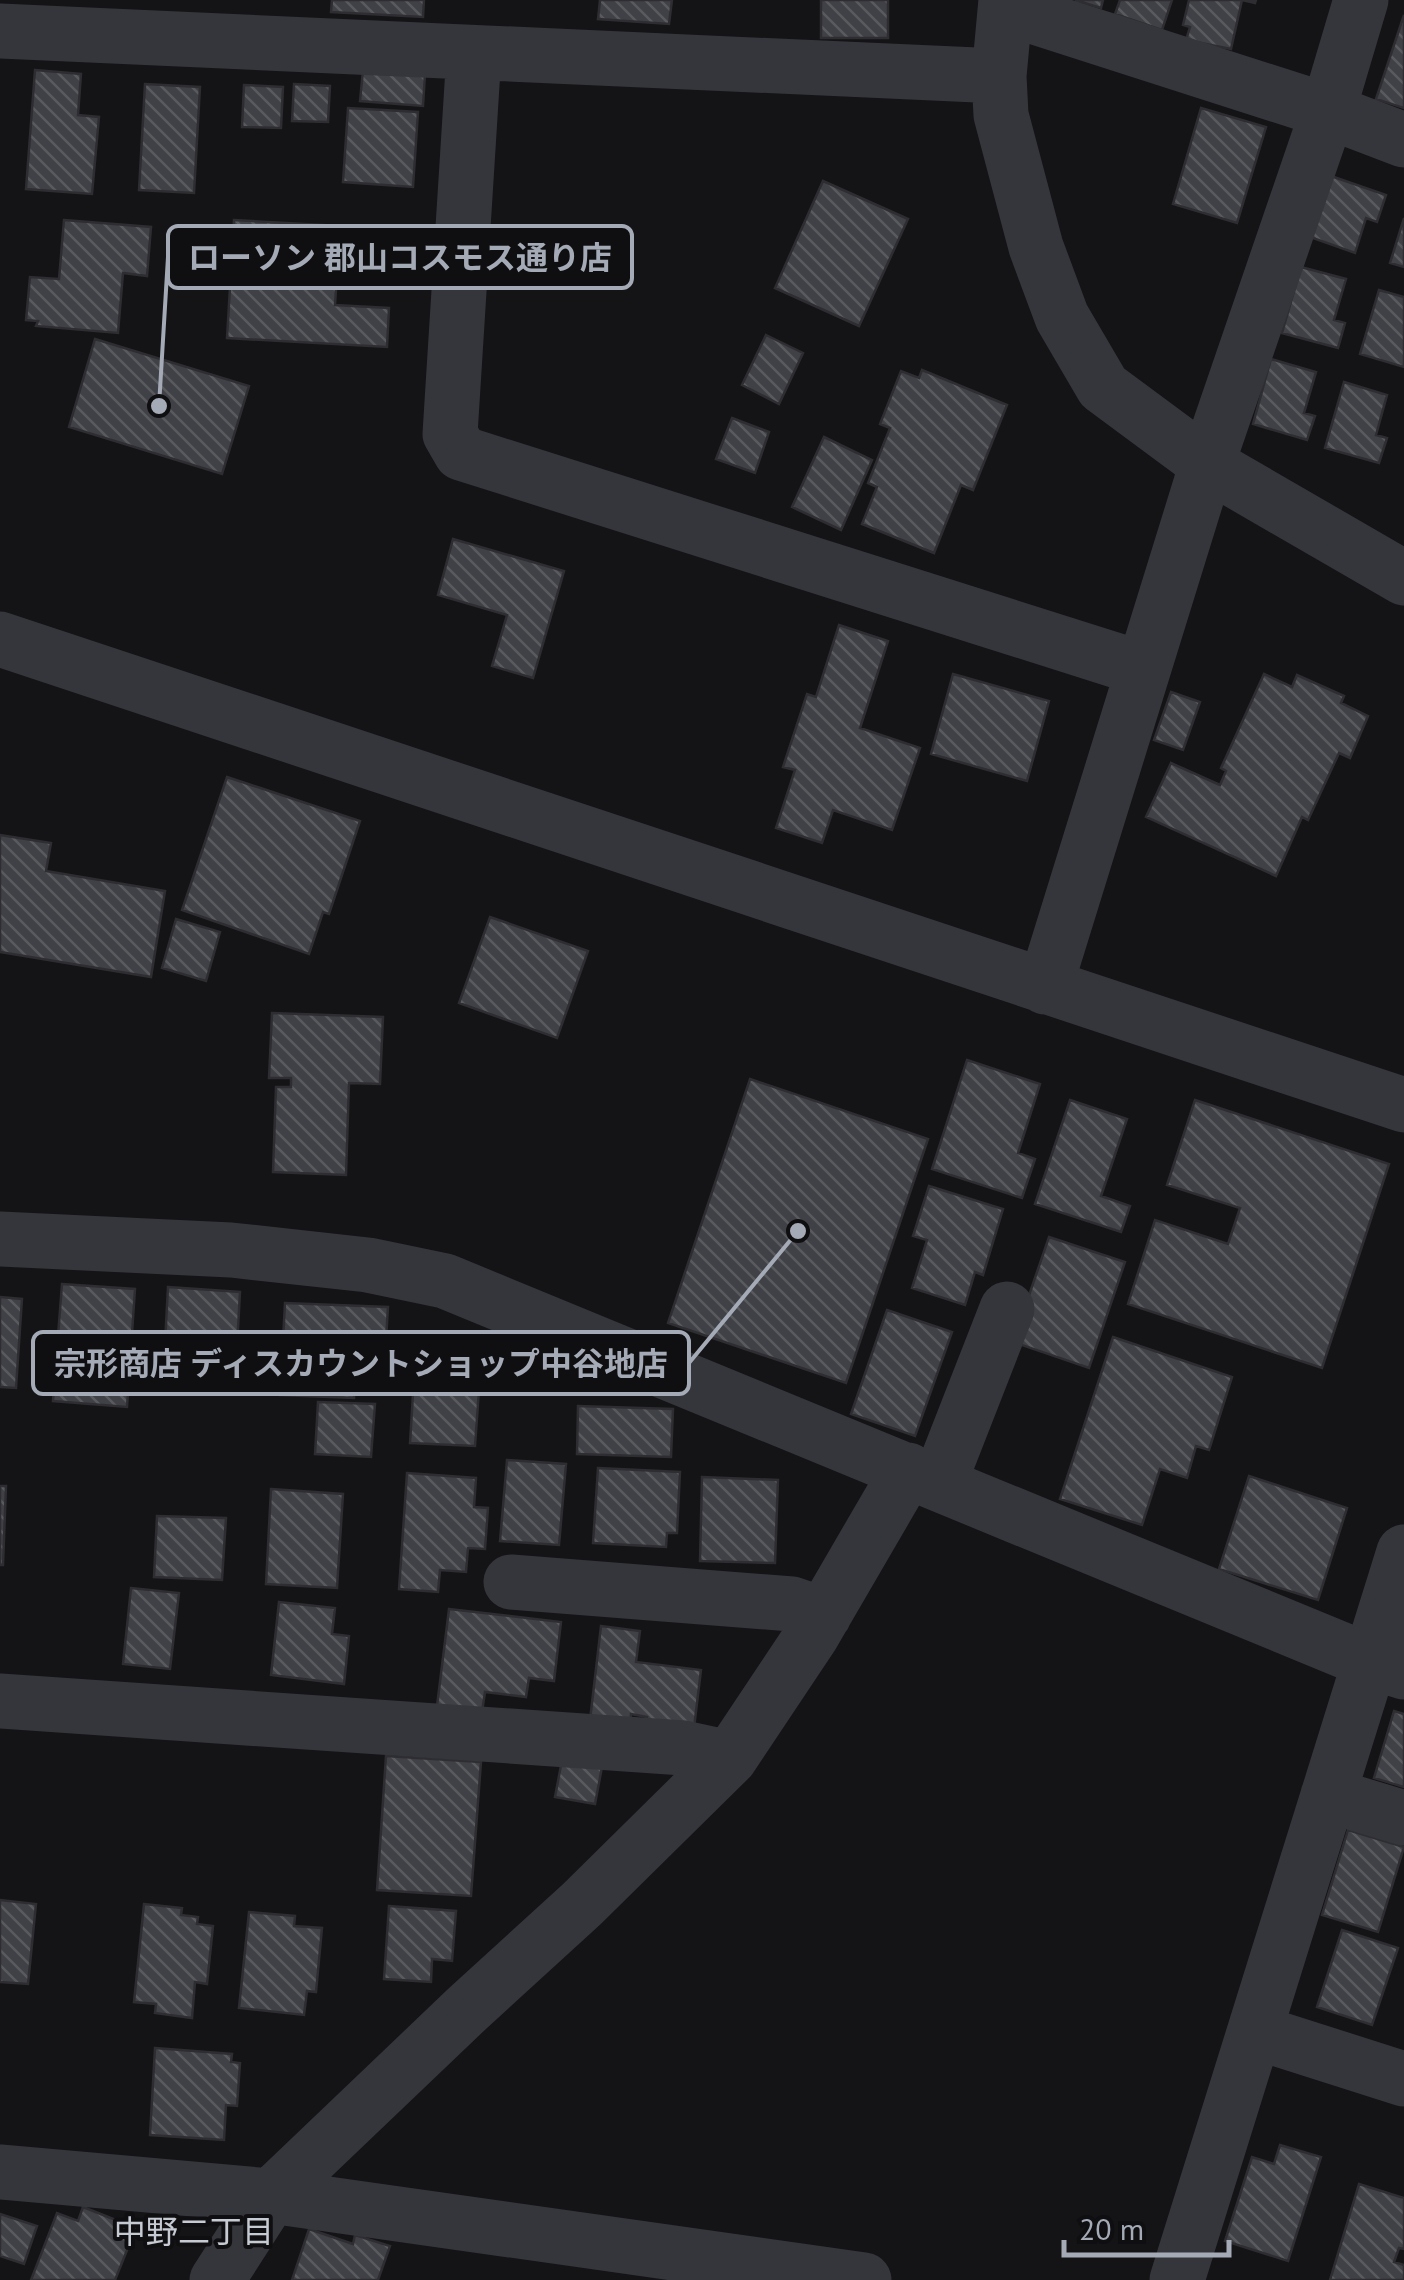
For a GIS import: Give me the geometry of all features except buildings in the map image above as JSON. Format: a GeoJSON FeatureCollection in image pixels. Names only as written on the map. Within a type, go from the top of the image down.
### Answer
{"type":"FeatureCollection","features":[{"type":"Feature","properties":{"kind":"street"},"geometry":{"type":"LineString","coordinates":[[1045,986],[1207,464],[1328,111],[1361,0]]}},
{"type":"Feature","properties":{"kind":"street"},"geometry":{"type":"LineString","coordinates":[[1404,140],[1006,4],[999,76],[1000,116],[1036,246],[1062,317],[1103,387],[1207,464],[1404,578]]}},
{"type":"Feature","properties":{"kind":"street"},"geometry":{"type":"LineString","coordinates":[[2,32],[999,76]]}},
{"type":"Feature","properties":{"kind":"street"},"geometry":{"type":"LineString","coordinates":[[474,52],[450,434],[461,453],[1143,669]]}},
{"type":"Feature","properties":{"kind":"street"},"geometry":{"type":"LineString","coordinates":[[0,639],[1404,1104]]}},
{"type":"Feature","properties":{"kind":"street"},"geometry":{"type":"LineString","coordinates":[[0,1239],[231,1250],[368,1265],[446,1281],[1387,1666]]}},
{"type":"Feature","properties":{"kind":"street"},"geometry":{"type":"LineString","coordinates":[[217,2280],[271,2196],[582,1904],[730,1758],[824,1614],[924,1476],[1006,1309]]}},
{"type":"Feature","properties":{"kind":"street"},"geometry":{"type":"LineString","coordinates":[[1178,2280],[1328,1795],[1387,1666],[1404,1552]]}},
{"type":"Feature","properties":{"kind":"street"},"geometry":{"type":"LineString","coordinates":[[511,1582],[792,1604],[824,1614]]}},
{"type":"Feature","properties":{"kind":"street"},"geometry":{"type":"LineString","coordinates":[[0,1702],[684,1748],[730,1758]]}},
{"type":"Feature","properties":{"kind":"street"},"geometry":{"type":"LineString","coordinates":[[1328,1795],[1404,1818]]}},
{"type":"Feature","properties":{"kind":"street"},"geometry":{"type":"LineString","coordinates":[[1256,2032],[1404,2079]]}},
{"type":"Feature","properties":{"kind":"street"},"geometry":{"type":"LineString","coordinates":[[0,2172],[271,2196],[730,2271],[864,2280]]}},
{"type":"Feature","properties":{"kind":"place","name":"ローソン 郡山コスモス通り店"},"geometry":{"type":"Point","coordinates":[159,406]}},
{"type":"Feature","properties":{"kind":"place","name":"宗形商店 ディスカウントショップ中谷地店"},"geometry":{"type":"Point","coordinates":[798,1231]}},
{"type":"Feature","properties":{"kind":"district","name":"中野二丁目"},"geometry":{"type":"Point","coordinates":[194,2231]}}]}
